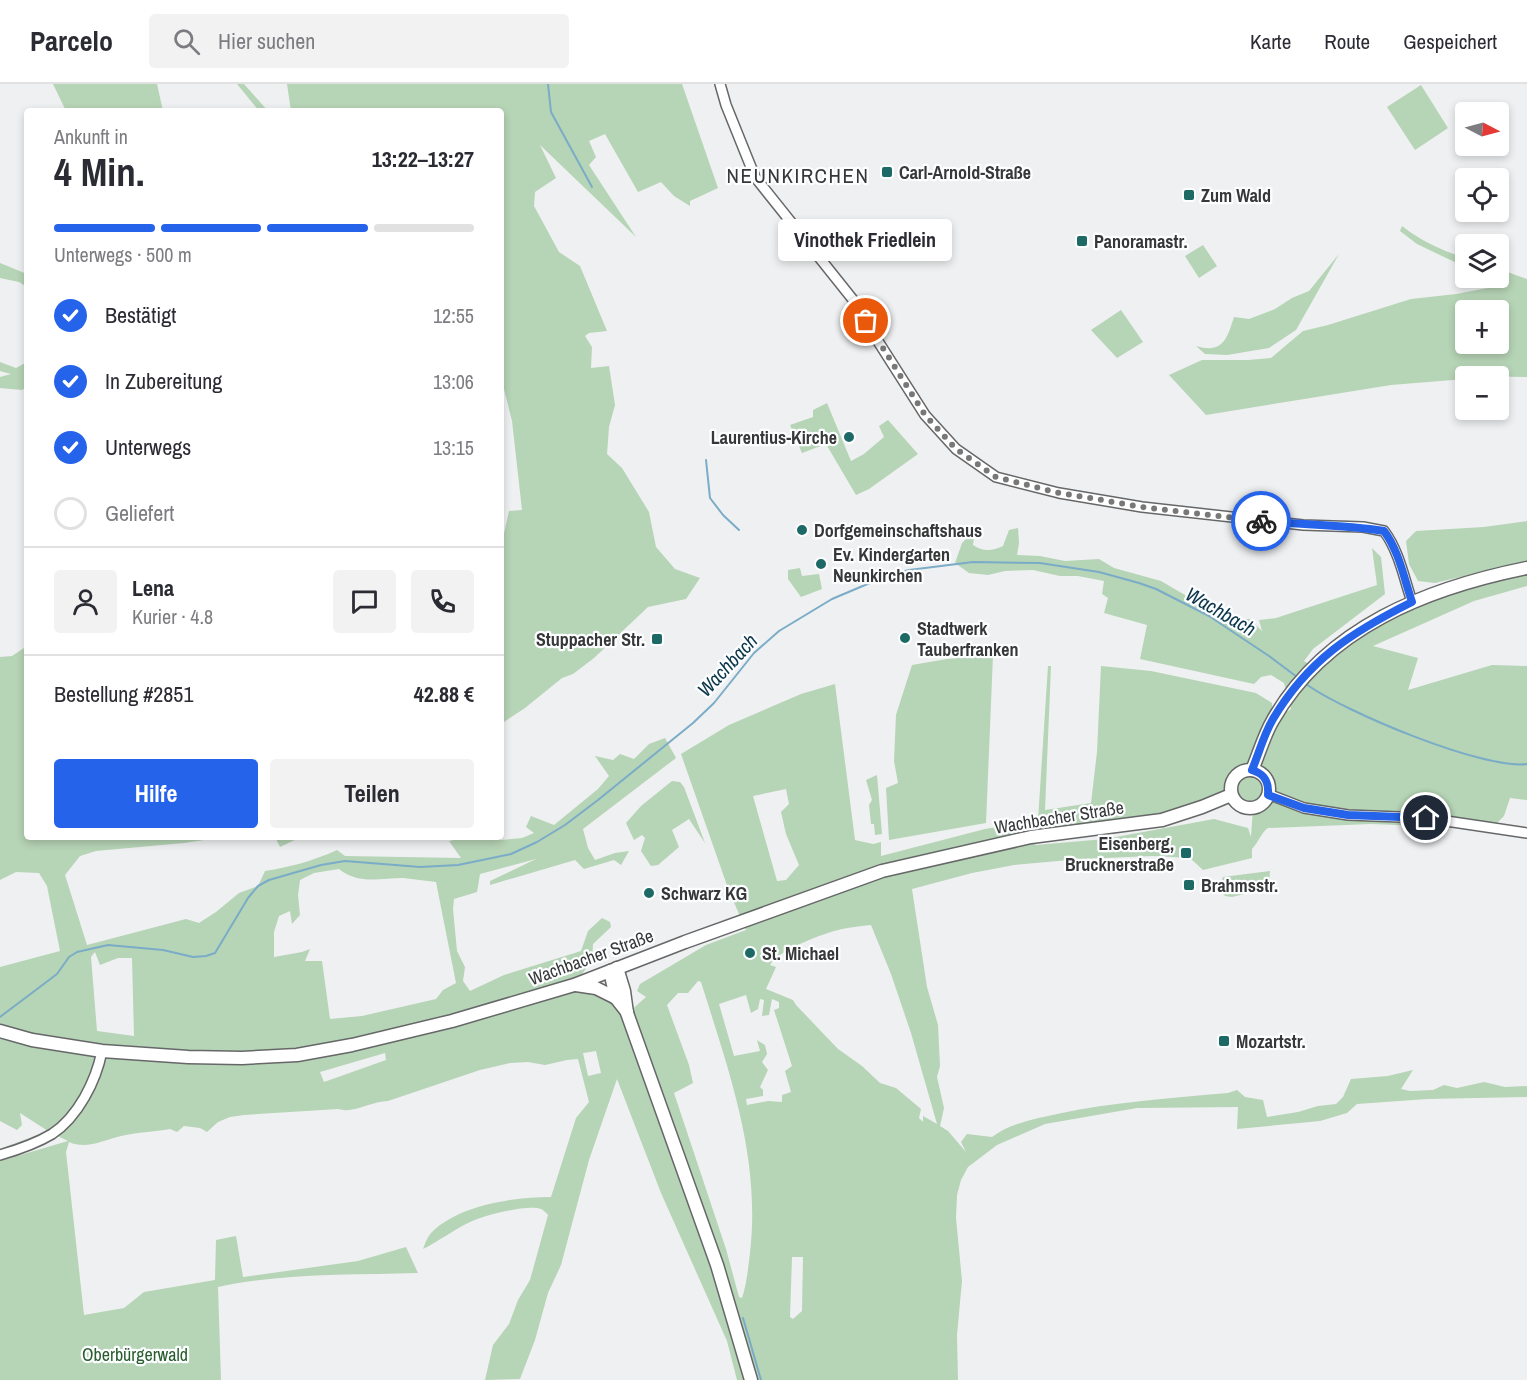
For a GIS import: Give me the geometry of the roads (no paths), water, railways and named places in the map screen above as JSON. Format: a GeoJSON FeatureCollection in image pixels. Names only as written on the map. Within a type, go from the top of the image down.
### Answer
{"type":"FeatureCollection","features":[{"type":"Feature","properties":{"kind":"main road"},"geometry":{"type":"LineString","coordinates":[[1252,770],[1272,720],[1315,664],[1334,647],[1372,622],[1412,602],[1457,584],[1527,568]]}},
{"type":"Feature","properties":{"kind":"main road"},"geometry":{"type":"LineString","coordinates":[[1252,770],[1263,775],[1268,795],[1262,803],[1250,808],[1238,804],[1232,795],[1232,783],[1242,772],[1252,770]]}},
{"type":"Feature","properties":{"kind":"main road","name":"Wachbacher Straße"},"geometry":{"type":"LineString","coordinates":[[0,1031],[32,1040],[102,1051],[231,1058],[297,1054],[420,1030],[574,985],[882,871],[1031,837],[1162,820],[1232,795]]}},
{"type":"Feature","properties":{"kind":"main road"},"geometry":{"type":"LineString","coordinates":[[620,994],[628,972],[641,959]]}},
{"type":"Feature","properties":{"kind":"main road"},"geometry":{"type":"LineString","coordinates":[[614,969],[620,994],[717,1265],[751,1380]]}},
{"type":"Feature","properties":{"kind":"main road"},"geometry":{"type":"LineString","coordinates":[[574,985],[620,994]]}},
{"type":"Feature","properties":{"kind":"street"},"geometry":{"type":"LineString","coordinates":[[720,84],[755,177],[858,306],[925,415],[956,449],[996,477],[1059,493],[1142,507],[1233,518],[1303,525],[1363,527],[1384,531],[1398,558],[1412,602]]}},
{"type":"Feature","properties":{"kind":"street"},"geometry":{"type":"LineString","coordinates":[[1268,795],[1304,808],[1348,815],[1426,818],[1527,833]]}},
{"type":"Feature","properties":{"kind":"street"},"geometry":{"type":"LineString","coordinates":[[0,1155],[52,1133],[67,1120],[90,1086],[102,1051]]}},
{"type":"Feature","properties":{"kind":"waterway"},"geometry":{"type":"LineString","coordinates":[[548,84],[551,112],[592,187]]}},
{"type":"Feature","properties":{"kind":"waterway"},"geometry":{"type":"LineString","coordinates":[[706,460],[710,498],[739,530]]}},
{"type":"Feature","properties":{"kind":"waterway","name":"Wachbach"},"geometry":{"type":"LineString","coordinates":[[0,1017],[57,974],[69,957],[77,952],[108,945],[163,950],[193,957],[215,953],[248,898],[258,886],[269,880],[321,865],[345,861],[420,867],[458,865],[511,854],[537,842],[565,825],[598,800],[693,723],[714,703],[754,653],[779,631],[832,599],[884,577],[909,570],[973,562],[1040,563],[1099,572],[1139,583],[1156,589],[1209,616],[1297,677]]}},
{"type":"Feature","properties":{"kind":"waterway","name":"Wachbach"},"geometry":{"type":"LineString","coordinates":[[1306,684],[1350,709],[1447,748],[1479,758],[1527,764]]}},
{"type":"Feature","properties":{"kind":"waterway"},"geometry":{"type":"LineString","coordinates":[[743,1318],[761,1380]]}},
{"type":"Feature","properties":{"kind":"place","name":"Carl-Arnold-Straße"},"geometry":{"type":"Point","coordinates":[887,172]}},
{"type":"Feature","properties":{"kind":"place","name":"Zum Wald"},"geometry":{"type":"Point","coordinates":[1189,195]}},
{"type":"Feature","properties":{"kind":"place","name":"Panoramastr."},"geometry":{"type":"Point","coordinates":[1082,241]}},
{"type":"Feature","properties":{"kind":"place","name":"Vinothek Friedlein"},"geometry":{"type":"Point","coordinates":[866,321]}},
{"type":"Feature","properties":{"kind":"place","name":"Laurentius-Kirche"},"geometry":{"type":"Point","coordinates":[849,437]}},
{"type":"Feature","properties":{"kind":"place","name":"Dorfgemeinschaftshaus"},"geometry":{"type":"Point","coordinates":[802,530]}},
{"type":"Feature","properties":{"kind":"place","name":"Ev. Kindergarten Neunkirchen"},"geometry":{"type":"Point","coordinates":[821,564]}},
{"type":"Feature","properties":{"kind":"place","name":"Stadtwerk Tauberfranken"},"geometry":{"type":"Point","coordinates":[905,638]}},
{"type":"Feature","properties":{"kind":"place","name":"Stuppacher Str."},"geometry":{"type":"Point","coordinates":[657,639]}},
{"type":"Feature","properties":{"kind":"place","name":"Eisenberg, Brucknerstraße"},"geometry":{"type":"Point","coordinates":[1186,853]}},
{"type":"Feature","properties":{"kind":"place","name":"Brahmsstr."},"geometry":{"type":"Point","coordinates":[1189,885]}},
{"type":"Feature","properties":{"kind":"place","name":"Schwarz KG"},"geometry":{"type":"Point","coordinates":[649,893]}},
{"type":"Feature","properties":{"kind":"place","name":"St. Michael"},"geometry":{"type":"Point","coordinates":[750,953]}},
{"type":"Feature","properties":{"kind":"place","name":"Mozartstr."},"geometry":{"type":"Point","coordinates":[1224,1041]}},
{"type":"Feature","properties":{"kind":"district","name":"NEUNKIRCHEN"},"geometry":{"type":"Point","coordinates":[798,175]}},
{"type":"Feature","properties":{"kind":"park label","name":"Oberbürgerwald"},"geometry":{"type":"Point","coordinates":[135,1354]}}]}
